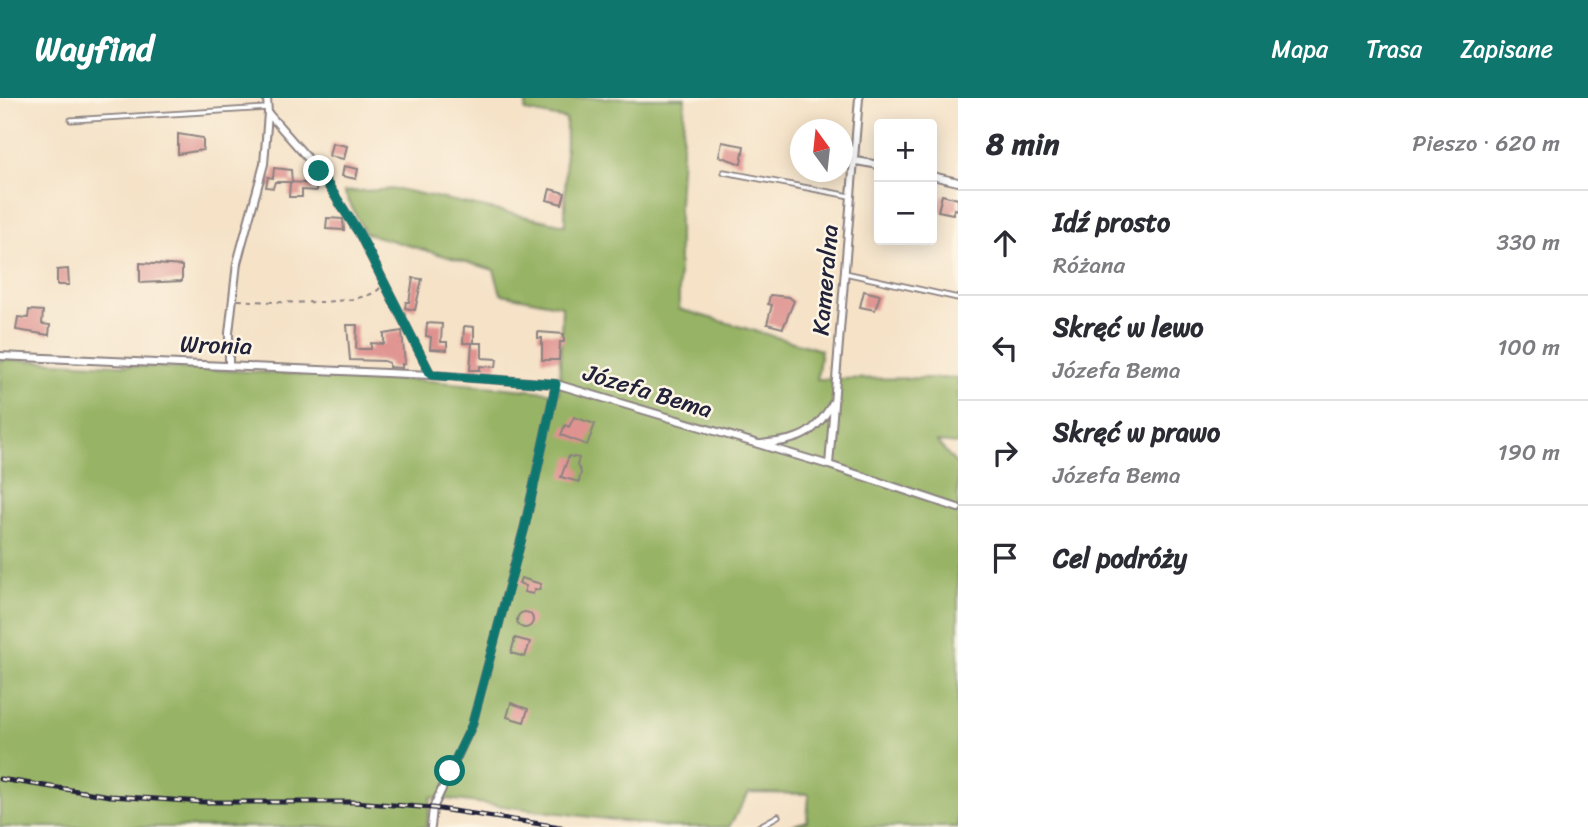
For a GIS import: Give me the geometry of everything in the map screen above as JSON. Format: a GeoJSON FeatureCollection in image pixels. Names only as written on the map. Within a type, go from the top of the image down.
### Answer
{"type":"FeatureCollection","features":[{"type":"Feature","properties":{"kind":"street"},"geometry":{"type":"LineString","coordinates":[[229,365],[232,300],[243,240],[264,164],[267,98]]}},
{"type":"Feature","properties":{"kind":"street","name":"Kameralna"},"geometry":{"type":"LineString","coordinates":[[829,465],[856,161],[859,98]]}},
{"type":"Feature","properties":{"kind":"street"},"geometry":{"type":"LineString","coordinates":[[268,111],[334,191],[385,281],[431,375]]}},
{"type":"Feature","properties":{"kind":"street"},"geometry":{"type":"LineString","coordinates":[[856,161],[874,165]]}},
{"type":"Feature","properties":{"kind":"street"},"geometry":{"type":"LineString","coordinates":[[937,177],[958,182]]}},
{"type":"Feature","properties":{"kind":"street","name":"Wronia"},"geometry":{"type":"LineString","coordinates":[[0,356],[431,375]]}},
{"type":"Feature","properties":{"kind":"street","name":"Józefa Bema"},"geometry":{"type":"LineString","coordinates":[[431,375],[556,384],[829,465],[958,508]]}},
{"type":"Feature","properties":{"kind":"street"},"geometry":{"type":"LineString","coordinates":[[431,827],[433,808],[472,725],[525,526],[556,384]]}},
{"type":"Feature","properties":{"kind":"street"},"geometry":{"type":"LineString","coordinates":[[758,444],[792,441],[808,434],[821,421],[835,399]]}},
{"type":"Feature","properties":{"kind":"lane"},"geometry":{"type":"LineString","coordinates":[[71,120],[268,111]]}},
{"type":"Feature","properties":{"kind":"lane"},"geometry":{"type":"LineString","coordinates":[[724,172],[852,196]]}},
{"type":"Feature","properties":{"kind":"lane"},"geometry":{"type":"LineString","coordinates":[[845,273],[958,298]]}},
{"type":"Feature","properties":{"kind":"lane"},"geometry":{"type":"LineString","coordinates":[[758,827],[778,816]]}},
{"type":"Feature","properties":{"kind":"path"},"geometry":{"type":"LineString","coordinates":[[232,300],[315,301],[362,297],[378,291],[385,281]]}},
{"type":"Feature","properties":{"kind":"green space"},"geometry":{"type":"Polygon","coordinates":[[[527,98],[685,98],[679,203],[679,309],[821,350],[817,379],[958,378],[958,444],[937,442],[958,466],[958,827],[787,827],[807,821],[809,794],[749,793],[729,827],[670,827],[431,797],[427,827],[0,827],[0,359],[431,381],[559,393],[562,306],[501,294],[494,270],[365,233],[344,192],[398,189],[565,225],[566,119],[525,111],[527,98]]]}},
{"type":"Feature","properties":{"kind":"building"},"geometry":{"type":"Polygon","coordinates":[[[178,134],[203,138],[203,150],[178,154],[178,134]]]}},
{"type":"Feature","properties":{"kind":"building"},"geometry":{"type":"Polygon","coordinates":[[[722,142],[744,146],[741,164],[719,156],[722,142]]]}},
{"type":"Feature","properties":{"kind":"building"},"geometry":{"type":"Polygon","coordinates":[[[332,143],[347,146],[344,159],[329,156],[332,143]]]}},
{"type":"Feature","properties":{"kind":"building"},"geometry":{"type":"Polygon","coordinates":[[[344,166],[358,169],[356,179],[342,176],[344,166]]]}},
{"type":"Feature","properties":{"kind":"building"},"geometry":{"type":"Polygon","coordinates":[[[274,168],[291,170],[292,182],[275,182],[273,188],[266,187],[268,177],[273,178],[274,168]]]}},
{"type":"Feature","properties":{"kind":"building"},"geometry":{"type":"Polygon","coordinates":[[[290,182],[317,184],[316,191],[302,190],[302,197],[289,197],[290,182]]]}},
{"type":"Feature","properties":{"kind":"building"},"geometry":{"type":"Polygon","coordinates":[[[550,189],[565,193],[562,204],[547,200],[550,189]]]}},
{"type":"Feature","properties":{"kind":"building"},"geometry":{"type":"Polygon","coordinates":[[[942,195],[958,199],[958,210],[954,209],[953,214],[938,211],[942,195]]]}},
{"type":"Feature","properties":{"kind":"building"},"geometry":{"type":"Polygon","coordinates":[[[327,218],[343,219],[344,230],[326,229],[327,218]]]}},
{"type":"Feature","properties":{"kind":"building"},"geometry":{"type":"Polygon","coordinates":[[[140,263],[182,266],[182,281],[140,283],[140,263]]]}},
{"type":"Feature","properties":{"kind":"building"},"geometry":{"type":"Polygon","coordinates":[[[68,269],[69,285],[57,285],[57,270],[68,269]]]}},
{"type":"Feature","properties":{"kind":"building"},"geometry":{"type":"Polygon","coordinates":[[[413,278],[422,279],[415,310],[405,308],[406,302],[409,302],[413,278]]]}},
{"type":"Feature","properties":{"kind":"building"},"geometry":{"type":"Polygon","coordinates":[[[864,291],[880,295],[875,310],[860,307],[864,291]]]}},
{"type":"Feature","properties":{"kind":"building"},"geometry":{"type":"Polygon","coordinates":[[[770,295],[789,297],[794,301],[783,328],[767,324],[772,305],[768,304],[770,295]]]}},
{"type":"Feature","properties":{"kind":"building"},"geometry":{"type":"Polygon","coordinates":[[[29,310],[43,311],[42,324],[50,325],[49,335],[16,330],[18,317],[28,318],[29,310]]]}},
{"type":"Feature","properties":{"kind":"building"},"geometry":{"type":"Polygon","coordinates":[[[427,323],[442,324],[441,342],[447,342],[447,350],[430,349],[431,337],[426,336],[427,323]]]}},
{"type":"Feature","properties":{"kind":"building"},"geometry":{"type":"Polygon","coordinates":[[[347,325],[357,325],[356,349],[371,349],[371,343],[384,344],[384,334],[402,331],[405,364],[402,364],[402,368],[389,367],[389,363],[384,361],[350,360],[347,325]]]}},
{"type":"Feature","properties":{"kind":"building"},"geometry":{"type":"Polygon","coordinates":[[[464,326],[474,327],[474,343],[482,343],[482,358],[497,359],[496,367],[480,366],[480,370],[470,370],[472,343],[463,343],[464,326]]]}},
{"type":"Feature","properties":{"kind":"building"},"geometry":{"type":"Polygon","coordinates":[[[538,332],[564,334],[564,342],[560,342],[559,360],[542,360],[542,338],[538,338],[538,332]]]}},
{"type":"Feature","properties":{"kind":"building"},"geometry":{"type":"Polygon","coordinates":[[[574,417],[595,424],[587,445],[561,435],[565,425],[569,427],[574,417]]]}},
{"type":"Feature","properties":{"kind":"building"},"geometry":{"type":"Polygon","coordinates":[[[569,456],[579,458],[579,482],[561,477],[569,456]]]}},
{"type":"Feature","properties":{"kind":"building"},"geometry":{"type":"Polygon","coordinates":[[[521,578],[541,584],[539,590],[535,589],[533,594],[524,592],[526,586],[519,583],[521,578]]]}},
{"type":"Feature","properties":{"kind":"building"},"geometry":{"type":"Polygon","coordinates":[[[522,612],[528,612],[533,620],[531,626],[522,628],[517,623],[517,617],[522,612]]]}},
{"type":"Feature","properties":{"kind":"building"},"geometry":{"type":"Polygon","coordinates":[[[515,638],[530,642],[525,657],[511,653],[515,638]]]}},
{"type":"Feature","properties":{"kind":"building"},"geometry":{"type":"Polygon","coordinates":[[[511,703],[528,709],[524,722],[507,717],[511,703]]]}},
{"type":"Feature","properties":{"kind":"railway"},"geometry":{"type":"LineString","coordinates":[[0,779],[110,796],[203,802],[354,802],[433,808],[561,827]]}},
{"type":"Feature","properties":{"kind":"route"},"geometry":{"type":"LineString","coordinates":[[319,171],[359,233],[431,375],[556,384],[525,526],[472,725],[450,771]]}}]}
